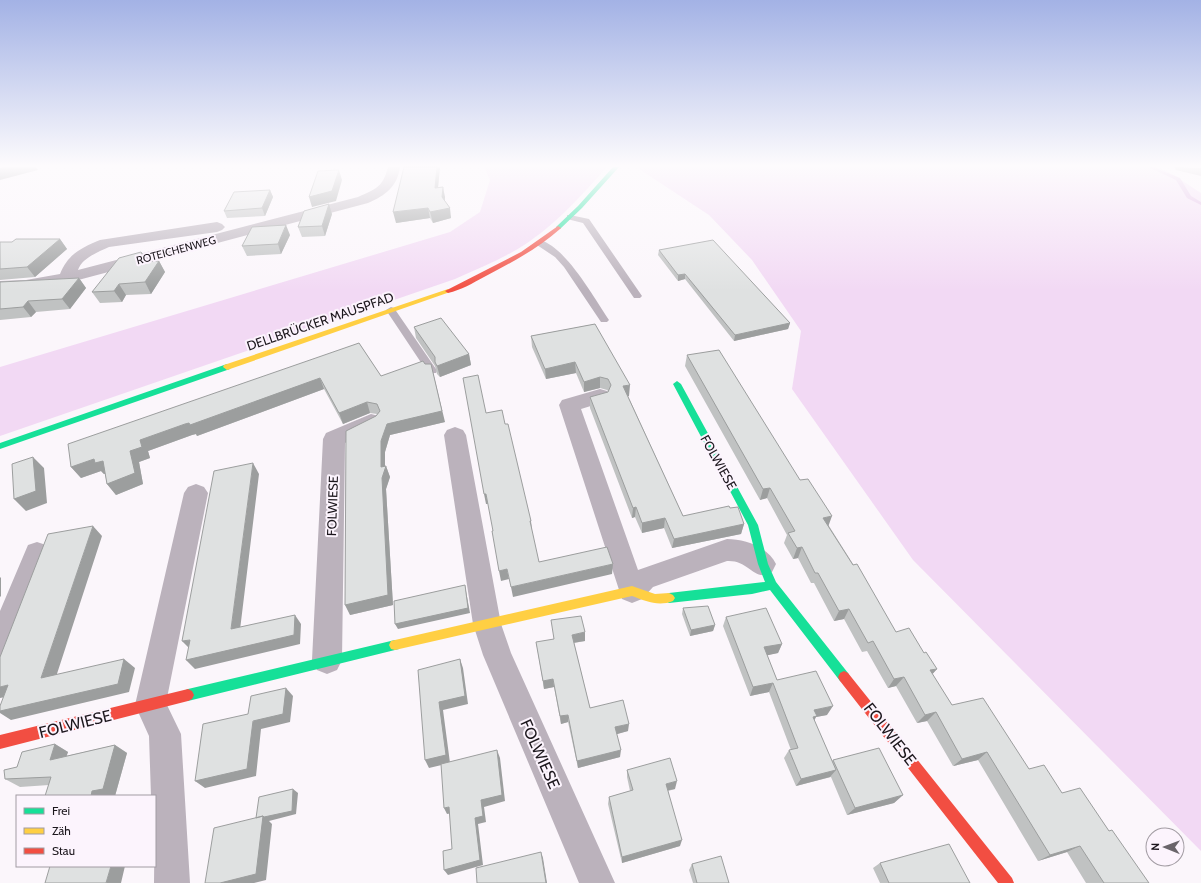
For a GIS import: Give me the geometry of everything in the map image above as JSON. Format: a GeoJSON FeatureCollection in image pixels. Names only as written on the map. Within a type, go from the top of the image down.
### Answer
{"type":"FeatureCollection","features":[{"type":"Feature","properties":{"kind":"street","name":"ROTEICHENWEG"},"geometry":{"type":"LineString","coordinates":[[0,286],[26,285],[67,278],[331,208]]}},
{"type":"Feature","properties":{"kind":"street","name":"DELLBRÜCKER MAUSPFAD"},"geometry":{"type":"LineString","coordinates":[[0,446],[459,287],[540,243],[580,208]]}},
{"type":"Feature","properties":{"kind":"street","name":"ROTEICHENWEG"},"geometry":{"type":"LineString","coordinates":[[67,278],[72,264],[87,251],[105,243],[223,226],[284,220]]}},
{"type":"Feature","properties":{"kind":"street","name":"FOLWIESE"},"geometry":{"type":"LineString","coordinates":[[677,384],[753,525],[768,574]]}},
{"type":"Feature","properties":{"kind":"street"},"geometry":{"type":"LineString","coordinates":[[600,396],[569,405],[632,591],[655,599],[752,589],[768,574]]}},
{"type":"Feature","properties":{"kind":"street","name":"FOLWIESE"},"geometry":{"type":"LineString","coordinates":[[327,660],[334,439],[371,421]]}},
{"type":"Feature","properties":{"kind":"street","name":"FOLWIESE"},"geometry":{"type":"LineString","coordinates":[[455,435],[487,624],[497,655],[597,883]]}},
{"type":"Feature","properties":{"kind":"street"},"geometry":{"type":"LineString","coordinates":[[172,883],[165,734],[150,706],[196,493]]}},
{"type":"Feature","properties":{"kind":"street","name":"FOLWIESE"},"geometry":{"type":"LineString","coordinates":[[0,742],[150,706],[327,660],[632,591],[644,578],[727,550],[738,550],[749,553],[768,574],[1007,883]]}},
{"type":"Feature","properties":{"kind":"street"},"geometry":{"type":"LineString","coordinates":[[0,646],[37,552]]}},
{"type":"Feature","properties":{"kind":"lane"},"geometry":{"type":"LineString","coordinates":[[570,217],[586,222],[637,296]]}},
{"type":"Feature","properties":{"kind":"lane"},"geometry":{"type":"LineString","coordinates":[[540,243],[558,255],[567,265],[604,320]]}},
{"type":"Feature","properties":{"kind":"lane"},"geometry":{"type":"LineString","coordinates":[[390,310],[432,371]]}},
{"type":"Feature","properties":{"kind":"shaded area"},"geometry":{"type":"Polygon","coordinates":[[[481,208],[569,208],[529,242],[501,258],[455,279],[0,436],[0,367],[450,232],[480,212],[481,208]]]}},
{"type":"Feature","properties":{"kind":"shaded area"},"geometry":{"type":"Polygon","coordinates":[[[699,208],[1201,208],[1201,851],[1185,835],[1185,827],[1177,827],[913,560],[792,389],[801,331],[752,260],[709,215],[699,208]]]}},
{"type":"Feature","properties":{"kind":"building"},"geometry":{"type":"Polygon","coordinates":[[[225,208],[259,208],[224,211],[225,208]]]}},
{"type":"Feature","properties":{"kind":"building"},"geometry":{"type":"Polygon","coordinates":[[[314,208],[328,208],[322,226],[298,227],[304,211],[314,208]]]}},
{"type":"Feature","properties":{"kind":"building"},"geometry":{"type":"Polygon","coordinates":[[[394,208],[426,208],[393,212],[394,208]]]}},
{"type":"Feature","properties":{"kind":"building"},"geometry":{"type":"Polygon","coordinates":[[[428,208],[449,208],[430,212],[428,208]]]}},
{"type":"Feature","properties":{"kind":"building"},"geometry":{"type":"Polygon","coordinates":[[[286,225],[278,244],[242,246],[252,227],[286,225]]]}},
{"type":"Feature","properties":{"kind":"building"},"geometry":{"type":"Polygon","coordinates":[[[16,239],[60,239],[27,267],[0,269],[0,242],[12,242],[16,239]]]}},
{"type":"Feature","properties":{"kind":"building"},"geometry":{"type":"Polygon","coordinates":[[[713,240],[790,323],[735,335],[685,274],[678,275],[659,250],[713,240]]]}},
{"type":"Feature","properties":{"kind":"building"},"geometry":{"type":"Polygon","coordinates":[[[142,253],[136,262],[159,261],[145,282],[119,284],[114,291],[92,292],[119,258],[142,253]]]}},
{"type":"Feature","properties":{"kind":"building"},"geometry":{"type":"Polygon","coordinates":[[[79,278],[62,299],[28,301],[23,307],[0,309],[0,282],[79,278]]]}},
{"type":"Feature","properties":{"kind":"building"},"geometry":{"type":"Polygon","coordinates":[[[441,318],[469,354],[437,366],[435,357],[414,327],[441,318]]]}},
{"type":"Feature","properties":{"kind":"building"},"geometry":{"type":"Polygon","coordinates":[[[595,324],[630,385],[623,386],[683,516],[729,506],[730,508],[738,507],[744,524],[674,539],[665,518],[642,523],[636,507],[633,508],[590,397],[608,392],[611,385],[608,379],[600,377],[584,382],[575,362],[545,369],[531,336],[595,324]]]}},
{"type":"Feature","properties":{"kind":"building"},"geometry":{"type":"Polygon","coordinates":[[[359,343],[381,376],[423,361],[425,364],[431,364],[442,411],[387,424],[381,441],[381,467],[386,466],[382,478],[388,595],[345,605],[346,431],[376,416],[380,411],[377,404],[367,402],[339,413],[320,378],[190,425],[189,423],[185,424],[140,440],[142,447],[130,451],[135,473],[107,484],[103,461],[95,463],[94,459],[71,467],[68,444],[359,343]]]}},
{"type":"Feature","properties":{"kind":"building"},"geometry":{"type":"Polygon","coordinates":[[[719,350],[800,480],[808,479],[832,516],[823,518],[853,565],[857,564],[896,632],[909,628],[924,653],[926,652],[937,669],[930,670],[952,705],[983,698],[1029,769],[1044,765],[1062,793],[1080,788],[1109,831],[1112,830],[1149,883],[1104,883],[1080,846],[1050,855],[987,752],[962,759],[936,712],[925,715],[904,677],[894,679],[873,641],[868,643],[849,609],[839,611],[818,573],[815,573],[802,547],[797,548],[788,533],[795,531],[770,488],[763,489],[687,355],[719,350]]]}},
{"type":"Feature","properties":{"kind":"building"},"geometry":{"type":"Polygon","coordinates":[[[478,375],[486,413],[502,410],[505,424],[508,424],[539,562],[607,547],[613,564],[511,587],[507,569],[499,571],[493,531],[486,494],[484,494],[463,378],[478,375]]]}},
{"type":"Feature","properties":{"kind":"building"},"geometry":{"type":"Polygon","coordinates":[[[33,457],[36,491],[14,499],[12,464],[33,457]]]}},
{"type":"Feature","properties":{"kind":"building"},"geometry":{"type":"Polygon","coordinates":[[[253,463],[231,629],[295,615],[294,635],[186,660],[190,640],[182,641],[214,471],[253,463]]]}},
{"type":"Feature","properties":{"kind":"building"},"geometry":{"type":"Polygon","coordinates":[[[93,526],[41,678],[124,659],[118,684],[0,711],[0,706],[8,685],[0,687],[0,657],[48,534],[93,526]]]}},
{"type":"Feature","properties":{"kind":"building"},"geometry":{"type":"Polygon","coordinates":[[[465,585],[468,608],[395,624],[394,601],[465,585]]]}},
{"type":"Feature","properties":{"kind":"building"},"geometry":{"type":"Polygon","coordinates":[[[708,606],[715,625],[691,630],[683,608],[708,606]]]}},
{"type":"Feature","properties":{"kind":"building"},"geometry":{"type":"Polygon","coordinates":[[[766,608],[782,644],[764,647],[777,680],[816,671],[833,706],[814,710],[817,716],[813,717],[836,770],[801,779],[789,750],[798,748],[773,683],[753,687],[726,617],[766,608]]]}},
{"type":"Feature","properties":{"kind":"building"},"geometry":{"type":"Polygon","coordinates":[[[581,616],[585,632],[572,635],[590,708],[623,700],[629,724],[615,727],[621,750],[577,761],[568,715],[560,716],[553,679],[543,681],[536,642],[554,639],[551,620],[581,616]]]}},
{"type":"Feature","properties":{"kind":"building"},"geometry":{"type":"Polygon","coordinates":[[[460,659],[465,696],[439,702],[446,755],[425,760],[418,670],[460,659]]]}},
{"type":"Feature","properties":{"kind":"building"},"geometry":{"type":"Polygon","coordinates":[[[286,688],[283,714],[253,721],[247,769],[195,781],[203,724],[248,714],[251,696],[286,688]]]}},
{"type":"Feature","properties":{"kind":"building"},"geometry":{"type":"Polygon","coordinates":[[[55,744],[50,760],[115,745],[103,789],[92,791],[91,795],[45,795],[51,777],[5,779],[4,770],[17,767],[22,752],[55,744]]]}},
{"type":"Feature","properties":{"kind":"building"},"geometry":{"type":"Polygon","coordinates":[[[879,748],[903,795],[855,808],[833,760],[879,748]]]}},
{"type":"Feature","properties":{"kind":"building"},"geometry":{"type":"Polygon","coordinates":[[[497,750],[502,795],[481,800],[483,816],[475,818],[480,860],[444,870],[443,851],[452,849],[449,807],[444,808],[441,764],[497,750]]]}},
{"type":"Feature","properties":{"kind":"building"},"geometry":{"type":"Polygon","coordinates":[[[670,758],[677,781],[666,784],[682,840],[622,857],[609,797],[633,790],[627,770],[670,758]]]}},
{"type":"Feature","properties":{"kind":"building"},"geometry":{"type":"Polygon","coordinates":[[[293,789],[292,811],[256,818],[259,797],[293,789]]]}},
{"type":"Feature","properties":{"kind":"building"},"geometry":{"type":"Polygon","coordinates":[[[263,816],[256,874],[220,883],[205,883],[214,828],[263,816]]]}},
{"type":"Feature","properties":{"kind":"building"},"geometry":{"type":"Polygon","coordinates":[[[949,844],[970,883],[889,883],[880,863],[949,844]]]}},
{"type":"Feature","properties":{"kind":"building"},"geometry":{"type":"Polygon","coordinates":[[[541,852],[546,883],[477,883],[476,868],[541,852]]]}},
{"type":"Feature","properties":{"kind":"building"},"geometry":{"type":"Polygon","coordinates":[[[721,856],[729,883],[697,883],[692,864],[721,856]]]}},
{"type":"Feature","properties":{"kind":"building"},"geometry":{"type":"Polygon","coordinates":[[[50,867],[111,867],[106,883],[45,883],[50,867]]]}},
{"type":"Feature","properties":{"kind":"traffic: fast"},"geometry":{"type":"LineString","coordinates":[[558,228],[579,208]]}},
{"type":"Feature","properties":{"kind":"traffic: fast"},"geometry":{"type":"LineString","coordinates":[[0,446],[227,367]]}},
{"type":"Feature","properties":{"kind":"traffic: fast"},"geometry":{"type":"LineString","coordinates":[[677,384],[753,525],[763,564],[772,585],[844,677]]}},
{"type":"Feature","properties":{"kind":"traffic: fast"},"geometry":{"type":"LineString","coordinates":[[669,598],[752,589],[772,585]]}},
{"type":"Feature","properties":{"kind":"traffic: fast"},"geometry":{"type":"LineString","coordinates":[[188,695],[395,645]]}},
{"type":"Feature","properties":{"kind":"traffic: slow"},"geometry":{"type":"LineString","coordinates":[[227,367],[448,291]]}},
{"type":"Feature","properties":{"kind":"traffic: slow"},"geometry":{"type":"LineString","coordinates":[[395,645],[632,591],[655,599],[669,598]]}},
{"type":"Feature","properties":{"kind":"traffic: jam"},"geometry":{"type":"LineString","coordinates":[[448,291],[459,287],[523,253],[535,246],[558,228]]}},
{"type":"Feature","properties":{"kind":"traffic: jam"},"geometry":{"type":"LineString","coordinates":[[844,677],[1007,883]]}},
{"type":"Feature","properties":{"kind":"traffic: jam"},"geometry":{"type":"LineString","coordinates":[[0,742],[188,695]]}}]}
